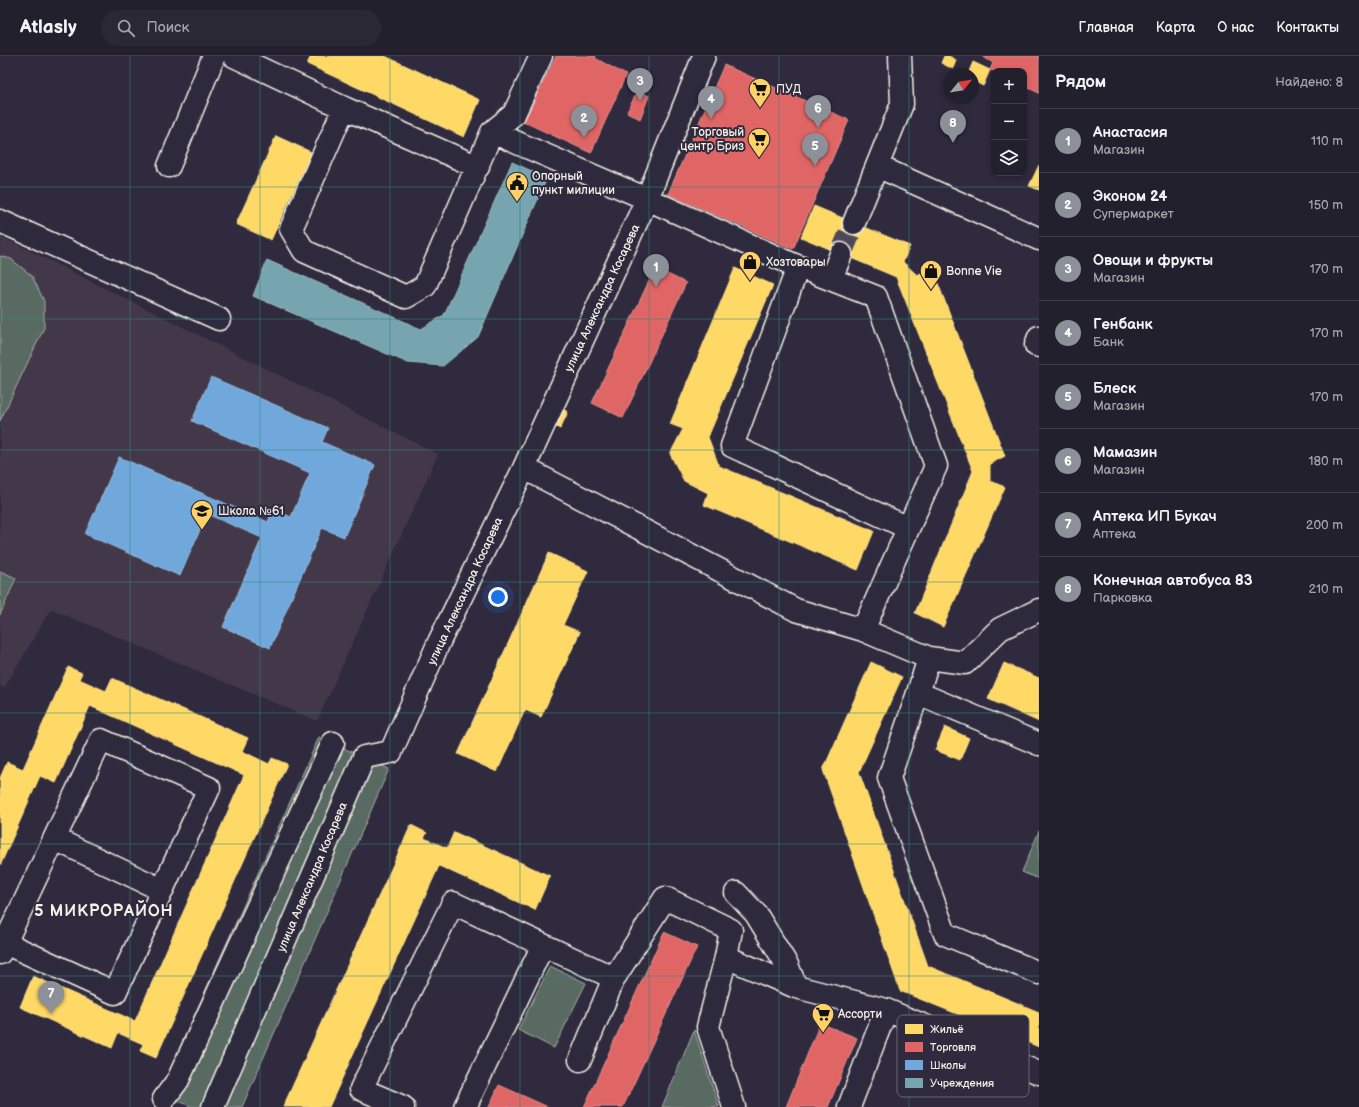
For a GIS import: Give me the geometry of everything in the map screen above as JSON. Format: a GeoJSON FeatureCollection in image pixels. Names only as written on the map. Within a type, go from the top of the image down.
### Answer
{"type":"FeatureCollection","features":[{"type":"Feature","properties":{"kind":"street"},"geometry":{"type":"LineString","coordinates":[[169,166],[214,56]]}},
{"type":"Feature","properties":{"kind":"street"},"geometry":{"type":"LineString","coordinates":[[234,56],[347,110],[478,167]]}},
{"type":"Feature","properties":{"kind":"street"},"geometry":{"type":"LineString","coordinates":[[347,110],[291,230],[304,251],[406,296],[425,286],[492,132],[514,114],[541,56]]}},
{"type":"Feature","properties":{"kind":"street","name":"улица Александра Косарева"},"geometry":{"type":"LineString","coordinates":[[213,1107],[364,757],[391,752],[439,642],[524,468],[647,199],[704,56]]}},
{"type":"Feature","properties":{"kind":"street"},"geometry":{"type":"LineString","coordinates":[[854,222],[902,104],[900,56]]}},
{"type":"Feature","properties":{"kind":"street"},"geometry":{"type":"LineString","coordinates":[[492,132],[647,199],[798,267],[876,297],[936,466],[862,630]]}},
{"type":"Feature","properties":{"kind":"street"},"geometry":{"type":"LineString","coordinates":[[877,166],[1039,239]]}},
{"type":"Feature","properties":{"kind":"street"},"geometry":{"type":"LineString","coordinates":[[0,221],[219,319]]}},
{"type":"Feature","properties":{"kind":"street"},"geometry":{"type":"LineString","coordinates":[[831,279],[841,254]]}},
{"type":"Feature","properties":{"kind":"street"},"geometry":{"type":"LineString","coordinates":[[798,267],[732,446],[908,528]]}},
{"type":"Feature","properties":{"kind":"street"},"geometry":{"type":"LineString","coordinates":[[1039,337],[1036,345],[1039,346]]}},
{"type":"Feature","properties":{"kind":"street"},"geometry":{"type":"LineString","coordinates":[[524,468],[796,610],[862,630],[929,658],[965,663],[1000,629],[1039,610]]}},
{"type":"Feature","properties":{"kind":"street"},"geometry":{"type":"LineString","coordinates":[[929,658],[889,778],[945,934],[1039,973]]}},
{"type":"Feature","properties":{"kind":"street"},"geometry":{"type":"LineString","coordinates":[[918,693],[1039,744]]}},
{"type":"Feature","properties":{"kind":"street"},"geometry":{"type":"LineString","coordinates":[[101,740],[209,788],[115,993],[2,948],[54,839],[101,740]]}},
{"type":"Feature","properties":{"kind":"street"},"geometry":{"type":"LineString","coordinates":[[164,1099],[178,1080],[332,743]]}},
{"type":"Feature","properties":{"kind":"street"},"geometry":{"type":"LineString","coordinates":[[54,839],[162,890]]}},
{"type":"Feature","properties":{"kind":"street"},"geometry":{"type":"LineString","coordinates":[[736,893],[756,914],[787,965],[796,988]]}},
{"type":"Feature","properties":{"kind":"street"},"geometry":{"type":"LineString","coordinates":[[580,1060],[614,978],[665,898],[731,930],[726,957],[708,1027],[734,1107]]}},
{"type":"Feature","properties":{"kind":"street"},"geometry":{"type":"LineString","coordinates":[[403,1107],[361,1089],[453,903],[614,978]]}},
{"type":"Feature","properties":{"kind":"street"},"geometry":{"type":"LineString","coordinates":[[465,1107],[543,945]]}},
{"type":"Feature","properties":{"kind":"street"},"geometry":{"type":"LineString","coordinates":[[726,957],[796,988],[886,1010],[898,1015]]}},
{"type":"Feature","properties":{"kind":"street"},"geometry":{"type":"LineString","coordinates":[[849,1107],[886,1010]]}},
{"type":"Feature","properties":{"kind":"street"},"geometry":{"type":"LineString","coordinates":[[1029,1069],[1039,1073]]}},
{"type":"Feature","properties":{"kind":"shaded area","name":"Школа №61"},"geometry":{"type":"Polygon","coordinates":[[[0,236],[438,454],[317,721],[51,609],[4,688],[0,686],[0,236]]]}},
{"type":"Feature","properties":{"kind":"green space"},"geometry":{"type":"Polygon","coordinates":[[[0,256],[11,259],[32,276],[44,301],[44,328],[0,421],[0,256]]]}},
{"type":"Feature","properties":{"kind":"green space"},"geometry":{"type":"Polygon","coordinates":[[[0,571],[16,578],[0,615],[0,571]]]}},
{"type":"Feature","properties":{"kind":"green space"},"geometry":{"type":"Polygon","coordinates":[[[319,737],[389,769],[242,1107],[192,1107],[160,1092],[319,737]]]}},
{"type":"Feature","properties":{"kind":"green space"},"geometry":{"type":"Polygon","coordinates":[[[1039,831],[1039,879],[1022,872],[1039,831]]]}},
{"type":"Feature","properties":{"kind":"green space"},"geometry":{"type":"Polygon","coordinates":[[[550,966],[586,983],[554,1048],[518,1030],[550,966]]]}},
{"type":"Feature","properties":{"kind":"green space"},"geometry":{"type":"Polygon","coordinates":[[[694,1030],[719,1107],[662,1107],[694,1030]]]}},
{"type":"Feature","properties":{"kind":"building: Жильё"},"geometry":{"type":"Polygon","coordinates":[[[311,56],[385,56],[480,100],[464,137],[307,64],[311,56]]]}},
{"type":"Feature","properties":{"kind":"building: Жильё"},"geometry":{"type":"Polygon","coordinates":[[[944,56],[949,56],[956,60],[953,68],[941,63],[944,56]]]}},
{"type":"Feature","properties":{"kind":"building: Жильё"},"geometry":{"type":"Polygon","coordinates":[[[973,62],[990,70],[983,86],[979,84],[979,68],[970,68],[973,62]]]}},
{"type":"Feature","properties":{"kind":"building: Жильё"},"geometry":{"type":"Polygon","coordinates":[[[276,136],[311,152],[271,240],[236,224],[276,136]]]}},
{"type":"Feature","properties":{"kind":"building: Жильё"},"geometry":{"type":"Polygon","coordinates":[[[1039,165],[1039,190],[1029,186],[1039,165]]]}},
{"type":"Feature","properties":{"kind":"building: Жильё"},"geometry":{"type":"Polygon","coordinates":[[[814,206],[910,246],[903,262],[917,275],[932,268],[1005,456],[990,464],[990,481],[1005,487],[943,627],[915,613],[973,471],[896,277],[801,237],[814,206]]]}},
{"type":"Feature","properties":{"kind":"building: Жильё"},"geometry":{"type":"Polygon","coordinates":[[[735,268],[773,285],[708,437],[719,466],[874,531],[858,570],[704,505],[708,493],[684,481],[670,454],[683,429],[670,424],[735,268]]]}},
{"type":"Feature","properties":{"kind":"building: Жильё"},"geometry":{"type":"Polygon","coordinates":[[[557,406],[568,412],[560,429],[549,423],[557,406]]]}},
{"type":"Feature","properties":{"kind":"building: Жильё"},"geometry":{"type":"Polygon","coordinates":[[[549,553],[588,571],[563,625],[580,632],[541,717],[525,710],[497,772],[458,754],[549,553]]]}},
{"type":"Feature","properties":{"kind":"building: Жильё"},"geometry":{"type":"Polygon","coordinates":[[[871,662],[902,677],[859,772],[928,966],[1039,1012],[1039,1047],[1029,1043],[1029,1015],[960,1015],[900,991],[823,770],[871,662]]]}},
{"type":"Feature","properties":{"kind":"building: Жильё"},"geometry":{"type":"Polygon","coordinates":[[[1004,663],[1039,678],[1039,722],[988,699],[1004,663]]]}},
{"type":"Feature","properties":{"kind":"building: Жильё"},"geometry":{"type":"Polygon","coordinates":[[[68,667],[82,673],[79,679],[106,691],[112,678],[248,738],[242,751],[269,764],[272,758],[287,764],[156,1058],[140,1051],[143,1044],[118,1033],[112,1048],[20,1007],[33,976],[135,1021],[244,775],[90,706],[56,783],[40,776],[0,866],[0,778],[7,762],[23,769],[68,667]]]}},
{"type":"Feature","properties":{"kind":"building: Жильё"},"geometry":{"type":"Polygon","coordinates":[[[945,727],[969,738],[960,760],[935,750],[945,727]]]}},
{"type":"Feature","properties":{"kind":"building: Жильё"},"geometry":{"type":"Polygon","coordinates":[[[411,825],[427,833],[424,838],[447,848],[454,832],[550,876],[535,910],[439,866],[329,1107],[283,1107],[411,825]]]}},
{"type":"Feature","properties":{"kind":"building: Торговля"},"geometry":{"type":"Polygon","coordinates":[[[556,56],[596,56],[595,58],[626,75],[591,153],[524,122],[556,56]]]}},
{"type":"Feature","properties":{"kind":"building: Торговля"},"geometry":{"type":"Polygon","coordinates":[[[982,56],[1039,56],[1039,93],[1027,87],[1027,68],[991,68],[990,70],[993,63],[982,56]]]}},
{"type":"Feature","properties":{"kind":"building: Торговля"},"geometry":{"type":"Polygon","coordinates":[[[724,65],[849,120],[793,249],[668,194],[724,65]]]}},
{"type":"Feature","properties":{"kind":"building: Торговля"},"geometry":{"type":"Polygon","coordinates":[[[638,90],[649,96],[640,119],[627,112],[638,90]]]}},
{"type":"Feature","properties":{"kind":"building: Торговля"},"geometry":{"type":"Polygon","coordinates":[[[655,268],[686,283],[623,418],[592,403],[655,268]]]}},
{"type":"Feature","properties":{"kind":"building: Торговля"},"geometry":{"type":"Polygon","coordinates":[[[664,932],[697,947],[623,1107],[584,1107],[664,932]]]}},
{"type":"Feature","properties":{"kind":"building: Торговля"},"geometry":{"type":"Polygon","coordinates":[[[820,1023],[857,1038],[828,1107],[786,1107],[820,1023]]]}},
{"type":"Feature","properties":{"kind":"building: Торговля"},"geometry":{"type":"Polygon","coordinates":[[[499,1085],[548,1107],[489,1107],[499,1085]]]}},
{"type":"Feature","properties":{"kind":"building: Школы"},"geometry":{"type":"Polygon","coordinates":[[[211,377],[328,428],[322,442],[375,465],[344,537],[322,528],[270,648],[223,627],[262,538],[207,514],[180,576],[85,534],[119,457],[268,522],[273,509],[291,517],[310,473],[192,421],[211,377]]]}},
{"type":"Feature","properties":{"kind":"building: Учреждения"},"geometry":{"type":"Polygon","coordinates":[[[512,162],[547,178],[478,337],[443,366],[408,363],[253,296],[267,260],[421,329],[444,315],[512,162]]]}},
{"type":"Feature","properties":{"kind":"tunnel"},"geometry":{"type":"LineString","coordinates":[[841,254],[854,223]]}},
{"type":"Feature","properties":{"kind":"place","name":"Овощи и фрукты"},"geometry":{"type":"Point","coordinates":[640,101]}},
{"type":"Feature","properties":{"kind":"place","name":"ПУД"},"geometry":{"type":"Point","coordinates":[760,108]}},
{"type":"Feature","properties":{"kind":"place","name":"Генбанк"},"geometry":{"type":"Point","coordinates":[711,119]}},
{"type":"Feature","properties":{"kind":"place","name":"Мамазин"},"geometry":{"type":"Point","coordinates":[818,128]}},
{"type":"Feature","properties":{"kind":"place","name":"Эконом 24"},"geometry":{"type":"Point","coordinates":[584,138]}},
{"type":"Feature","properties":{"kind":"place","name":"Конечная автобуса 83"},"geometry":{"type":"Point","coordinates":[953,143]}},
{"type":"Feature","properties":{"kind":"place","name":"Торговый центр Бриз"},"geometry":{"type":"Point","coordinates":[759,158]}},
{"type":"Feature","properties":{"kind":"place","name":"Блеск"},"geometry":{"type":"Point","coordinates":[815,166]}},
{"type":"Feature","properties":{"kind":"place","name":"Опорный пункт милиции"},"geometry":{"type":"Point","coordinates":[517,202]}},
{"type":"Feature","properties":{"kind":"place","name":"Хозтовары"},"geometry":{"type":"Point","coordinates":[750,282]}},
{"type":"Feature","properties":{"kind":"place","name":"Анастасия"},"geometry":{"type":"Point","coordinates":[656,287]}},
{"type":"Feature","properties":{"kind":"place","name":"Bonne Vie"},"geometry":{"type":"Point","coordinates":[931,290]}},
{"type":"Feature","properties":{"kind":"place","name":"Школа №61"},"geometry":{"type":"Point","coordinates":[202,530]}},
{"type":"Feature","properties":{"kind":"place","name":"Аптека ИП Букач"},"geometry":{"type":"Point","coordinates":[51,1014]}},
{"type":"Feature","properties":{"kind":"place","name":"Ассорти"},"geometry":{"type":"Point","coordinates":[823,1034]}},
{"type":"Feature","properties":{"kind":"district","name":"5 МИКРОРАЙОН"},"geometry":{"type":"Point","coordinates":[104,910]}}]}
